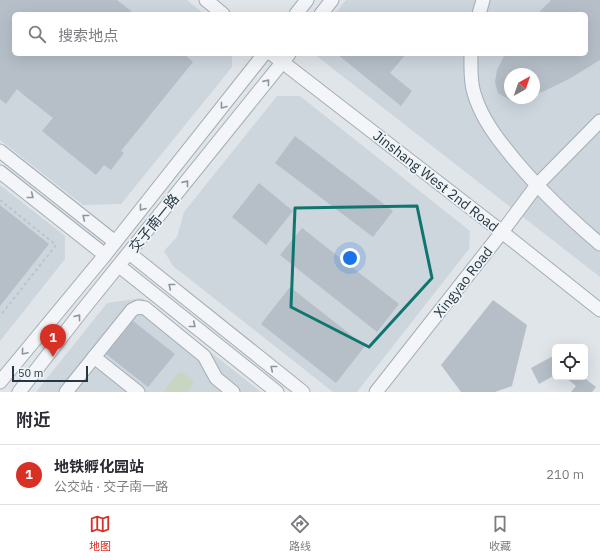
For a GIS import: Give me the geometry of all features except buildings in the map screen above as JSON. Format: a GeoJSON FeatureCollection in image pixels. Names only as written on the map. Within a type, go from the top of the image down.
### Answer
{"type":"FeatureCollection","features":[{"type":"Feature","properties":{"kind":"street"},"geometry":{"type":"LineString","coordinates":[[206,0],[221,12]]}},
{"type":"Feature","properties":{"kind":"street"},"geometry":{"type":"LineString","coordinates":[[298,12],[307,0]]}},
{"type":"Feature","properties":{"kind":"street"},"geometry":{"type":"LineString","coordinates":[[323,12],[332,0]]}},
{"type":"Feature","properties":{"kind":"street"},"geometry":{"type":"LineString","coordinates":[[480,12],[483,0]]}},
{"type":"Feature","properties":{"kind":"street","name":"交子南一路"},"geometry":{"type":"LineString","coordinates":[[0,382],[105,255],[262,56]]}},
{"type":"Feature","properties":{"kind":"street"},"geometry":{"type":"LineString","coordinates":[[471,56],[471,75],[474,93],[483,116],[496,136],[516,162],[537,185],[569,218],[600,244]]}},
{"type":"Feature","properties":{"kind":"street","name":"交子南一路"},"geometry":{"type":"LineString","coordinates":[[20,392],[129,253],[286,58]]}},
{"type":"Feature","properties":{"kind":"street","name":"Jinshang West 2nd Road"},"geometry":{"type":"LineString","coordinates":[[286,58],[600,310]]}},
{"type":"Feature","properties":{"kind":"street","name":"Xingyao Road"},"geometry":{"type":"LineString","coordinates":[[376,392],[502,232],[537,185],[600,121]]}},
{"type":"Feature","properties":{"kind":"street"},"geometry":{"type":"LineString","coordinates":[[0,151],[115,242]]}},
{"type":"Feature","properties":{"kind":"street"},"geometry":{"type":"LineString","coordinates":[[0,172],[105,255]]}},
{"type":"Feature","properties":{"kind":"street"},"geometry":{"type":"LineString","coordinates":[[129,253],[303,392]]}},
{"type":"Feature","properties":{"kind":"street"},"geometry":{"type":"LineString","coordinates":[[119,266],[277,392]]}},
{"type":"Feature","properties":{"kind":"street"},"geometry":{"type":"LineString","coordinates":[[66,392],[132,310],[138,307],[145,308],[204,356],[216,378],[233,392]]}},
{"type":"Feature","properties":{"kind":"street"},"geometry":{"type":"LineString","coordinates":[[94,357],[138,392]]}},
{"type":"Feature","properties":{"kind":"path"},"geometry":{"type":"LineString","coordinates":[[0,200],[56,245],[0,316]]}},
{"type":"Feature","properties":{"kind":"highlighted area"},"geometry":{"type":"Polygon","coordinates":[[[417,206],[432,278],[369,347],[291,307],[295,208],[417,206]]]}},
{"type":"Feature","properties":{"kind":"shaded area"},"geometry":{"type":"Polygon","coordinates":[[[0,0],[187,0],[202,12],[12,12],[12,56],[232,56],[232,67],[121,204],[83,205],[0,140],[0,0]]]}},
{"type":"Feature","properties":{"kind":"shaded area"},"geometry":{"type":"Polygon","coordinates":[[[346,0],[600,0],[600,277],[318,56],[588,56],[588,12],[337,12],[346,0]]]}},
{"type":"Feature","properties":{"kind":"shaded area"},"geometry":{"type":"Polygon","coordinates":[[[277,96],[300,96],[470,231],[469,249],[357,392],[333,392],[173,266],[164,251],[177,237],[184,212],[277,96]]]}},
{"type":"Feature","properties":{"kind":"shaded area"},"geometry":{"type":"Polygon","coordinates":[[[0,185],[65,236],[65,259],[0,341],[0,185]]]}},
{"type":"Feature","properties":{"kind":"shaded area"},"geometry":{"type":"Polygon","coordinates":[[[142,298],[261,392],[36,392],[107,303],[142,298]]]}},
{"type":"Feature","properties":{"kind":"green space"},"geometry":{"type":"Polygon","coordinates":[[[182,372],[193,381],[193,385],[187,392],[163,392],[178,373],[182,372]]]}},
{"type":"Feature","properties":{"kind":"place","name":"地铁孵化园站"},"geometry":{"type":"Point","coordinates":[53,357]}}]}
